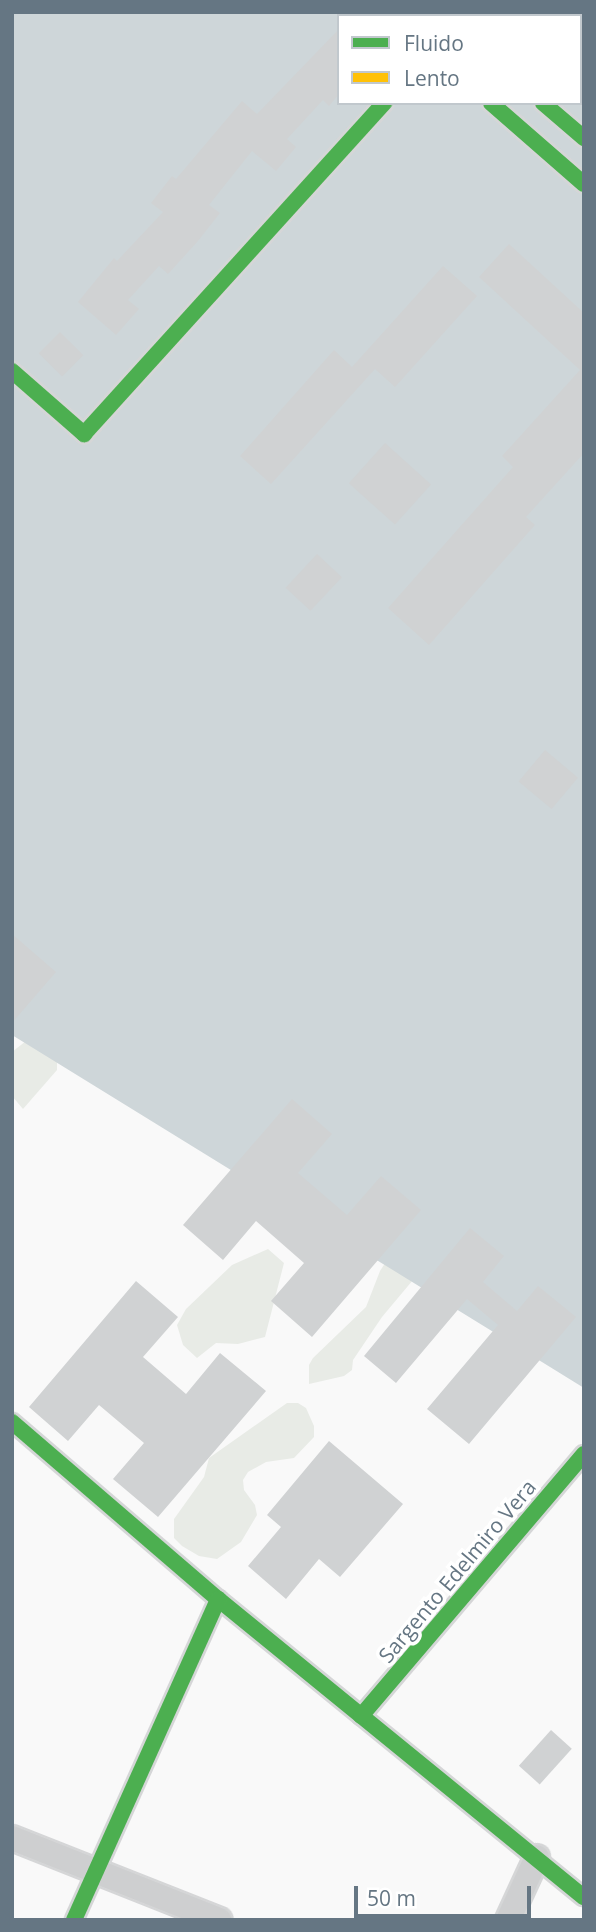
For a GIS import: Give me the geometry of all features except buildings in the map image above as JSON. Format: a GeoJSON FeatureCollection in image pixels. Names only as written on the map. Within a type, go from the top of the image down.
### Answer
{"type":"FeatureCollection","features":[{"type":"Feature","properties":{"kind":"street"},"geometry":{"type":"LineString","coordinates":[[12,371],[84,434],[382,105]]}},
{"type":"Feature","properties":{"kind":"street"},"geometry":{"type":"LineString","coordinates":[[493,105],[584,184]]}},
{"type":"Feature","properties":{"kind":"street"},"geometry":{"type":"LineString","coordinates":[[545,105],[584,138]]}},
{"type":"Feature","properties":{"kind":"street"},"geometry":{"type":"LineString","coordinates":[[12,1422],[218,1599],[584,1897]]}},
{"type":"Feature","properties":{"kind":"street","name":"Sargento Edelmiro Vera"},"geometry":{"type":"LineString","coordinates":[[361,1716],[584,1454]]}},
{"type":"Feature","properties":{"kind":"street"},"geometry":{"type":"LineString","coordinates":[[74,1920],[218,1599]]}},
{"type":"Feature","properties":{"kind":"street"},"geometry":{"type":"LineString","coordinates":[[12,1838],[219,1920]]}},
{"type":"Feature","properties":{"kind":"street"},"geometry":{"type":"LineString","coordinates":[[509,1920],[537,1857]]}},
{"type":"Feature","properties":{"kind":"shaded area"},"geometry":{"type":"Polygon","coordinates":[[[12,12],[584,12],[584,1388],[12,1035],[12,12]]]}},
{"type":"Feature","properties":{"kind":"shaded area"},"geometry":{"type":"Polygon","coordinates":[[[26,1041],[57,1050],[57,1070],[23,1109],[12,1096],[12,1052],[26,1041]]]}},
{"type":"Feature","properties":{"kind":"shaded area"},"geometry":{"type":"Polygon","coordinates":[[[268,1249],[284,1263],[265,1337],[238,1344],[216,1343],[197,1358],[183,1345],[177,1325],[186,1309],[232,1265],[268,1249]]]}},
{"type":"Feature","properties":{"kind":"shaded area"},"geometry":{"type":"Polygon","coordinates":[[[391,1254],[423,1268],[382,1317],[353,1360],[352,1370],[344,1376],[309,1384],[309,1365],[313,1358],[366,1307],[380,1271],[391,1254]]]}},
{"type":"Feature","properties":{"kind":"shaded area"},"geometry":{"type":"Polygon","coordinates":[[[287,1403],[298,1403],[306,1408],[314,1426],[314,1437],[294,1458],[266,1462],[248,1472],[243,1480],[244,1490],[255,1505],[257,1515],[241,1542],[217,1559],[199,1556],[182,1546],[174,1538],[174,1519],[204,1477],[209,1458],[287,1403]]]}},
{"type":"Feature","properties":{"kind":"traffic: fast"},"geometry":{"type":"LineString","coordinates":[[12,371],[84,434],[382,105]]}},
{"type":"Feature","properties":{"kind":"traffic: fast"},"geometry":{"type":"LineString","coordinates":[[493,105],[584,184]]}},
{"type":"Feature","properties":{"kind":"traffic: fast"},"geometry":{"type":"LineString","coordinates":[[545,105],[584,138]]}},
{"type":"Feature","properties":{"kind":"traffic: fast"},"geometry":{"type":"LineString","coordinates":[[12,1422],[218,1599],[584,1897]]}},
{"type":"Feature","properties":{"kind":"traffic: fast"},"geometry":{"type":"LineString","coordinates":[[361,1716],[584,1454]]}},
{"type":"Feature","properties":{"kind":"traffic: fast"},"geometry":{"type":"LineString","coordinates":[[74,1920],[218,1599]]}}]}
